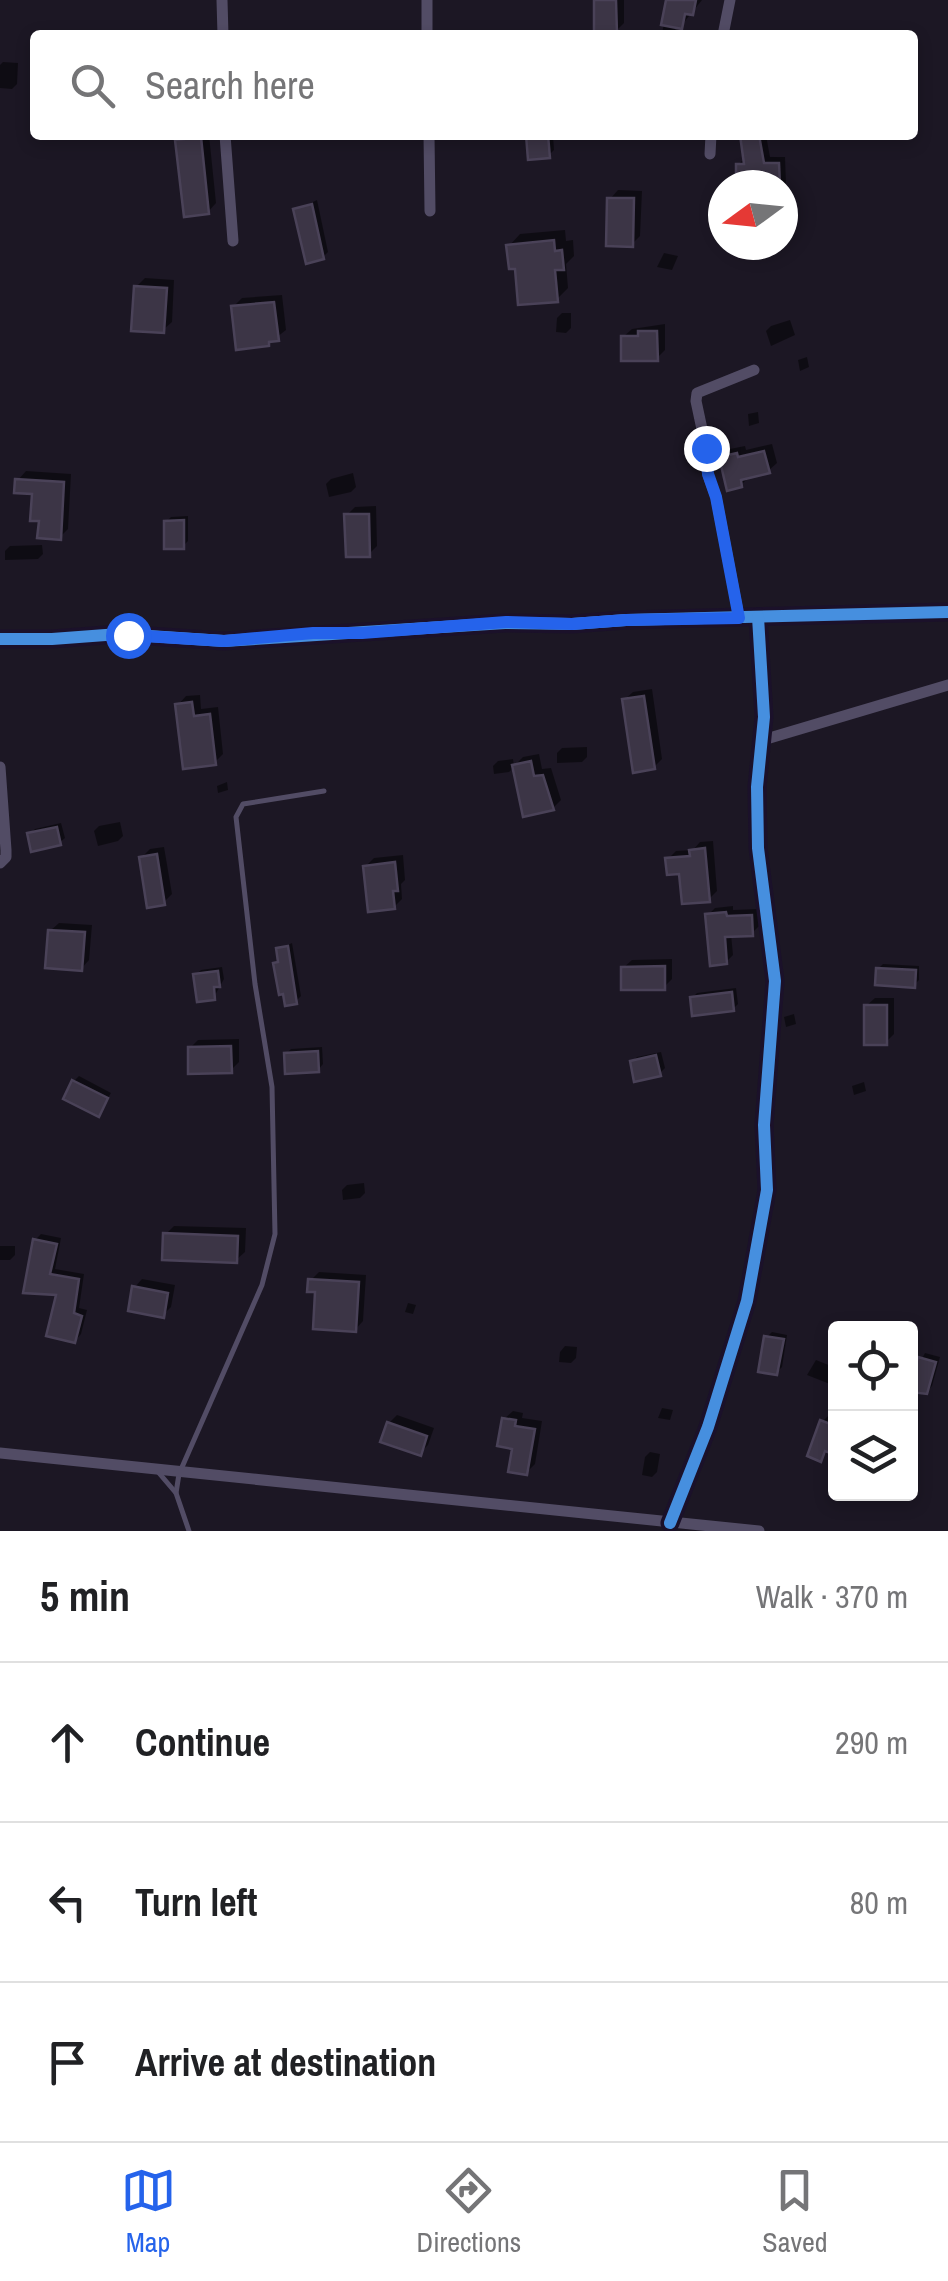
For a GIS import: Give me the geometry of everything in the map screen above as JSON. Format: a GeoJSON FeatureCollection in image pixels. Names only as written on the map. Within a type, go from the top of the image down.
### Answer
{"type":"FeatureCollection","features":[{"type":"Feature","properties":{"kind":"street"},"geometry":{"type":"LineString","coordinates":[[222,0],[223,30]]}},
{"type":"Feature","properties":{"kind":"street"},"geometry":{"type":"LineString","coordinates":[[427,0],[428,30]]}},
{"type":"Feature","properties":{"kind":"street"},"geometry":{"type":"LineString","coordinates":[[723,30],[730,0]]}},
{"type":"Feature","properties":{"kind":"street"},"geometry":{"type":"LineString","coordinates":[[225,140],[233,241]]}},
{"type":"Feature","properties":{"kind":"street"},"geometry":{"type":"LineString","coordinates":[[429,140],[430,210]]}},
{"type":"Feature","properties":{"kind":"street"},"geometry":{"type":"LineString","coordinates":[[710,154],[711,140]]}},
{"type":"Feature","properties":{"kind":"street"},"geometry":{"type":"LineString","coordinates":[[739,618],[696,402],[697,393],[704,388],[754,370]]}},
{"type":"Feature","properties":{"kind":"street"},"geometry":{"type":"LineString","coordinates":[[0,639],[52,640],[119,634],[224,641],[506,622],[572,624],[948,612]]}},
{"type":"Feature","properties":{"kind":"street"},"geometry":{"type":"LineString","coordinates":[[670,1523],[708,1427],[746,1300],[767,1190],[764,1125],[774,981],[758,848],[757,787],[763,740],[758,617]]}},
{"type":"Feature","properties":{"kind":"street"},"geometry":{"type":"LineString","coordinates":[[763,740],[948,685]]}},
{"type":"Feature","properties":{"kind":"street"},"geometry":{"type":"LineString","coordinates":[[0,767],[6,857],[0,863]]}},
{"type":"Feature","properties":{"kind":"street"},"geometry":{"type":"LineString","coordinates":[[0,1453],[760,1531]]}},
{"type":"Feature","properties":{"kind":"lane"},"geometry":{"type":"LineString","coordinates":[[176,1493],[179,1474],[262,1285],[276,1234],[272,1087],[255,984],[236,817],[243,804],[324,791]]}},
{"type":"Feature","properties":{"kind":"lane"},"geometry":{"type":"LineString","coordinates":[[158,1471],[176,1493],[190,1531]]}},
{"type":"Feature","properties":{"kind":"building"},"geometry":{"type":"Polygon","coordinates":[[[594,0],[616,0],[617,30],[594,30],[594,0]]]}},
{"type":"Feature","properties":{"kind":"building"},"geometry":{"type":"Polygon","coordinates":[[[666,0],[696,0],[693,15],[685,14],[682,29],[661,25],[666,0]]]}},
{"type":"Feature","properties":{"kind":"building"},"geometry":{"type":"Polygon","coordinates":[[[175,140],[201,140],[209,214],[184,217],[175,140]]]}},
{"type":"Feature","properties":{"kind":"building"},"geometry":{"type":"Polygon","coordinates":[[[526,140],[548,140],[550,158],[528,160],[526,140]]]}},
{"type":"Feature","properties":{"kind":"building"},"geometry":{"type":"Polygon","coordinates":[[[741,140],[760,140],[764,163],[779,163],[779,170],[736,170],[736,164],[744,164],[741,140]]]}},
{"type":"Feature","properties":{"kind":"building"},"geometry":{"type":"Polygon","coordinates":[[[607,198],[634,198],[633,247],[606,246],[607,198]]]}},
{"type":"Feature","properties":{"kind":"building"},"geometry":{"type":"Polygon","coordinates":[[[312,204],[324,259],[306,264],[293,209],[312,204]]]}},
{"type":"Feature","properties":{"kind":"building"},"geometry":{"type":"Polygon","coordinates":[[[554,240],[555,251],[562,250],[564,270],[555,270],[558,302],[518,305],[515,269],[509,269],[506,245],[554,240]]]}},
{"type":"Feature","properties":{"kind":"building"},"geometry":{"type":"Polygon","coordinates":[[[134,286],[167,288],[164,333],[131,331],[134,286]]]}},
{"type":"Feature","properties":{"kind":"building"},"geometry":{"type":"Polygon","coordinates":[[[274,302],[279,341],[236,350],[231,306],[274,302]]]}},
{"type":"Feature","properties":{"kind":"building"},"geometry":{"type":"Polygon","coordinates":[[[638,331],[657,331],[658,361],[621,361],[621,336],[638,336],[638,331]]]}},
{"type":"Feature","properties":{"kind":"building"},"geometry":{"type":"Polygon","coordinates":[[[764,451],[770,473],[741,480],[742,487],[727,491],[719,457],[764,451]]]}},
{"type":"Feature","properties":{"kind":"building"},"geometry":{"type":"Polygon","coordinates":[[[15,479],[64,482],[61,540],[37,538],[39,521],[30,521],[32,494],[14,493],[15,479]]]}},
{"type":"Feature","properties":{"kind":"building"},"geometry":{"type":"Polygon","coordinates":[[[344,514],[369,514],[370,557],[346,557],[344,514]]]}},
{"type":"Feature","properties":{"kind":"building"},"geometry":{"type":"Polygon","coordinates":[[[184,520],[184,549],[164,549],[164,521],[184,520]]]}},
{"type":"Feature","properties":{"kind":"building"},"geometry":{"type":"Polygon","coordinates":[[[644,696],[655,769],[633,773],[622,699],[644,696]]]}},
{"type":"Feature","properties":{"kind":"building"},"geometry":{"type":"Polygon","coordinates":[[[192,702],[194,716],[210,714],[216,765],[183,769],[175,704],[192,702]]]}},
{"type":"Feature","properties":{"kind":"building"},"geometry":{"type":"Polygon","coordinates":[[[531,761],[534,776],[543,775],[554,810],[523,817],[512,765],[531,761]]]}},
{"type":"Feature","properties":{"kind":"building"},"geometry":{"type":"Polygon","coordinates":[[[57,827],[61,845],[31,852],[27,833],[57,827]]]}},
{"type":"Feature","properties":{"kind":"building"},"geometry":{"type":"Polygon","coordinates":[[[705,848],[710,902],[682,904],[679,874],[667,875],[665,858],[690,856],[689,850],[705,848]]]}},
{"type":"Feature","properties":{"kind":"building"},"geometry":{"type":"Polygon","coordinates":[[[157,854],[165,905],[147,908],[139,857],[157,854]]]}},
{"type":"Feature","properties":{"kind":"building"},"geometry":{"type":"Polygon","coordinates":[[[395,862],[395,909],[368,912],[363,866],[395,862]]]}},
{"type":"Feature","properties":{"kind":"building"},"geometry":{"type":"Polygon","coordinates":[[[726,912],[727,916],[752,915],[753,936],[725,937],[727,964],[710,966],[705,914],[726,912]]]}},
{"type":"Feature","properties":{"kind":"building"},"geometry":{"type":"Polygon","coordinates":[[[48,930],[85,932],[82,971],[45,968],[48,930]]]}},
{"type":"Feature","properties":{"kind":"building"},"geometry":{"type":"Polygon","coordinates":[[[288,946],[297,1004],[285,1006],[273,963],[278,962],[276,948],[288,946]]]}},
{"type":"Feature","properties":{"kind":"building"},"geometry":{"type":"Polygon","coordinates":[[[665,966],[665,990],[621,990],[621,967],[665,966]]]}},
{"type":"Feature","properties":{"kind":"building"},"geometry":{"type":"Polygon","coordinates":[[[876,968],[916,970],[915,988],[875,985],[876,968]]]}},
{"type":"Feature","properties":{"kind":"building"},"geometry":{"type":"Polygon","coordinates":[[[218,971],[220,987],[214,987],[215,1000],[197,1002],[193,974],[218,971]]]}},
{"type":"Feature","properties":{"kind":"building"},"geometry":{"type":"Polygon","coordinates":[[[732,992],[734,1011],[692,1016],[690,997],[732,992]]]}},
{"type":"Feature","properties":{"kind":"building"},"geometry":{"type":"Polygon","coordinates":[[[864,1005],[887,1005],[887,1045],[864,1045],[864,1005]]]}},
{"type":"Feature","properties":{"kind":"building"},"geometry":{"type":"Polygon","coordinates":[[[231,1046],[232,1073],[188,1074],[188,1047],[231,1046]]]}},
{"type":"Feature","properties":{"kind":"building"},"geometry":{"type":"Polygon","coordinates":[[[318,1051],[319,1072],[285,1074],[284,1053],[318,1051]]]}},
{"type":"Feature","properties":{"kind":"building"},"geometry":{"type":"Polygon","coordinates":[[[656,1055],[661,1076],[634,1082],[630,1061],[656,1055]]]}},
{"type":"Feature","properties":{"kind":"building"},"geometry":{"type":"Polygon","coordinates":[[[72,1080],[108,1098],[99,1117],[63,1099],[72,1080]]]}},
{"type":"Feature","properties":{"kind":"building"},"geometry":{"type":"Polygon","coordinates":[[[163,1233],[238,1236],[237,1263],[162,1260],[163,1233]]]}},
{"type":"Feature","properties":{"kind":"building"},"geometry":{"type":"Polygon","coordinates":[[[33,1239],[57,1244],[50,1274],[79,1279],[74,1313],[82,1316],[75,1343],[46,1336],[56,1295],[23,1293],[33,1239]]]}},
{"type":"Feature","properties":{"kind":"building"},"geometry":{"type":"Polygon","coordinates":[[[308,1279],[359,1282],[356,1332],[313,1329],[315,1292],[307,1292],[308,1279]]]}},
{"type":"Feature","properties":{"kind":"building"},"geometry":{"type":"Polygon","coordinates":[[[132,1286],[168,1293],[164,1318],[128,1311],[132,1286]]]}},
{"type":"Feature","properties":{"kind":"building"},"geometry":{"type":"Polygon","coordinates":[[[764,1336],[784,1339],[777,1375],[758,1372],[764,1336]]]}},
{"type":"Feature","properties":{"kind":"building"},"geometry":{"type":"Polygon","coordinates":[[[918,1357],[936,1362],[927,1394],[918,1393],[918,1357]]]}},
{"type":"Feature","properties":{"kind":"building"},"geometry":{"type":"Polygon","coordinates":[[[502,1418],[516,1420],[515,1426],[535,1429],[527,1475],[508,1472],[512,1449],[497,1446],[502,1418]]]}},
{"type":"Feature","properties":{"kind":"building"},"geometry":{"type":"Polygon","coordinates":[[[820,1420],[828,1423],[828,1452],[825,1451],[821,1462],[807,1456],[820,1420]]]}},
{"type":"Feature","properties":{"kind":"building"},"geometry":{"type":"Polygon","coordinates":[[[387,1422],[427,1436],[421,1456],[380,1442],[387,1422]]]}},
{"type":"Feature","properties":{"kind":"cycle path"},"geometry":{"type":"LineString","coordinates":[[0,639],[119,634],[224,641],[505,623],[948,612]]}},
{"type":"Feature","properties":{"kind":"cycle path"},"geometry":{"type":"LineString","coordinates":[[670,1523],[708,1427],[747,1301],[767,1190],[764,1125],[775,981],[758,848],[757,787],[764,717],[758,617]]}},
{"type":"Feature","properties":{"kind":"route"},"geometry":{"type":"LineString","coordinates":[[128,635],[224,641],[506,622],[572,624],[739,618],[716,497],[710,486],[706,448]]}}]}
